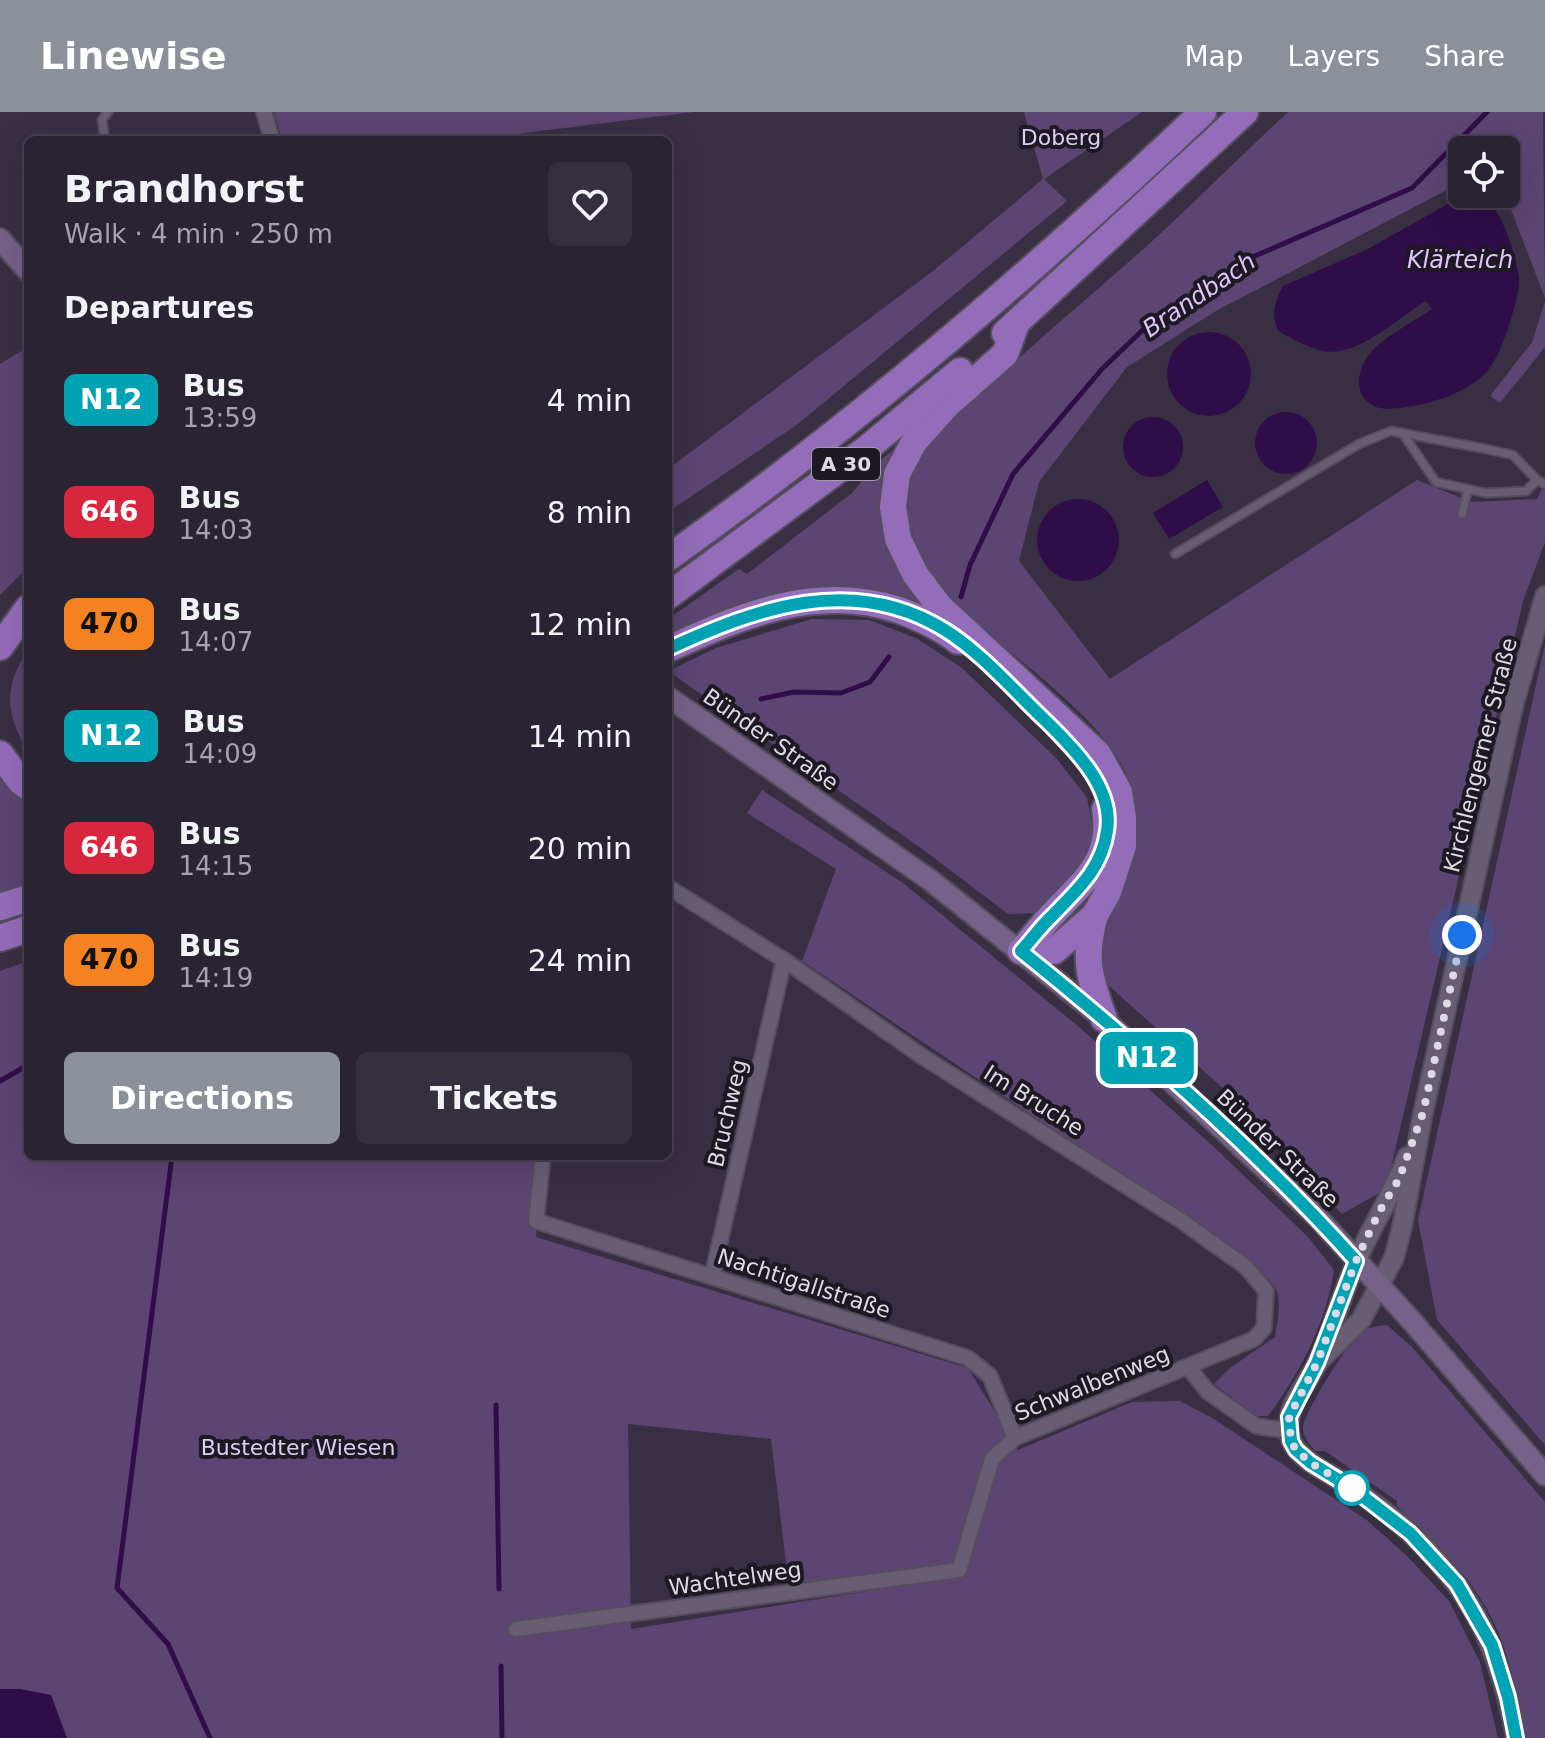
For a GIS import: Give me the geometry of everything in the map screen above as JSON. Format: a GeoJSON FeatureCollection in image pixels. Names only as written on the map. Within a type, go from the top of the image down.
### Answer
{"type":"FeatureCollection","features":[{"type":"Feature","properties":{"kind":"highway","name":"A 30"},"geometry":{"type":"LineString","coordinates":[[672,555],[762,491],[1002,297],[1203,112]]}},
{"type":"Feature","properties":{"kind":"highway","name":"A 30"},"geometry":{"type":"LineString","coordinates":[[672,593],[865,450],[1016,324],[1245,112]]}},
{"type":"Feature","properties":{"kind":"highway"},"geometry":{"type":"LineString","coordinates":[[1016,324],[1005,354],[946,406],[914,442],[897,474],[893,507],[898,539],[915,574],[940,607],[1098,754],[1119,792],[1123,846],[1108,892],[1095,915],[1088,942],[1093,989],[1104,1019]]}},
{"type":"Feature","properties":{"kind":"highway"},"geometry":{"type":"LineString","coordinates":[[0,626],[24,595]]}},
{"type":"Feature","properties":{"kind":"highway"},"geometry":{"type":"LineString","coordinates":[[680,643],[770,609],[808,600],[843,599],[914,615],[945,630],[987,664],[1087,765],[1103,796],[1108,828],[1099,863],[1021,951]]}},
{"type":"Feature","properties":{"kind":"highway"},"geometry":{"type":"LineString","coordinates":[[0,647],[24,614]]}},
{"type":"Feature","properties":{"kind":"highway"},"geometry":{"type":"LineString","coordinates":[[0,754],[24,784]]}},
{"type":"Feature","properties":{"kind":"highway"},"geometry":{"type":"LineString","coordinates":[[0,907],[24,899]]}},
{"type":"Feature","properties":{"kind":"highway"},"geometry":{"type":"LineString","coordinates":[[1021,951],[1054,951],[1095,915]]}},
{"type":"Feature","properties":{"kind":"highway"},"geometry":{"type":"LineString","coordinates":[[0,938],[24,930]]}},
{"type":"Feature","properties":{"kind":"main road"},"geometry":{"type":"LineString","coordinates":[[0,239],[24,266]]}},
{"type":"Feature","properties":{"kind":"main road","name":"Bünder Straße"},"geometry":{"type":"LineString","coordinates":[[672,700],[866,834],[1021,951],[1104,1019],[1283,1184],[1380,1287],[1545,1475]]}},
{"type":"Feature","properties":{"kind":"street"},"geometry":{"type":"LineString","coordinates":[[264,112],[271,136]]}},
{"type":"Feature","properties":{"kind":"street","name":"Kirchlengerner Straße"},"geometry":{"type":"LineString","coordinates":[[1317,1363],[1361,1320],[1394,1258],[1513,707],[1545,596]]}},
{"type":"Feature","properties":{"kind":"street","name":"Im Bruche"},"geometry":{"type":"LineString","coordinates":[[672,890],[784,960],[923,1057],[1168,1212],[1246,1267],[1266,1291],[1264,1328],[1254,1339],[1189,1368]]}},
{"type":"Feature","properties":{"kind":"street","name":"Bruchweg"},"geometry":{"type":"LineString","coordinates":[[712,1277],[784,960]]}},
{"type":"Feature","properties":{"kind":"street","name":"Kirchlengerner Straße"},"geometry":{"type":"LineString","coordinates":[[1317,1363],[1356,1261],[1399,1179],[1423,1113]]}},
{"type":"Feature","properties":{"kind":"street","name":"Nachtigallstraße"},"geometry":{"type":"LineString","coordinates":[[543,1160],[536,1221],[968,1358],[990,1376],[1015,1438]]}},
{"type":"Feature","properties":{"kind":"street"},"geometry":{"type":"LineString","coordinates":[[1317,1363],[1289,1417],[1289,1431],[1296,1450],[1410,1533],[1457,1584],[1492,1645],[1508,1697],[1516,1738]]}},
{"type":"Feature","properties":{"kind":"street"},"geometry":{"type":"LineString","coordinates":[[1189,1368],[1207,1391],[1256,1426],[1289,1431]]}},
{"type":"Feature","properties":{"kind":"street","name":"Schwalbenweg"},"geometry":{"type":"LineString","coordinates":[[959,1570],[992,1459],[1015,1438],[1189,1368]]}},
{"type":"Feature","properties":{"kind":"street","name":"Wachtelweg"},"geometry":{"type":"LineString","coordinates":[[516,1629],[959,1570]]}},
{"type":"Feature","properties":{"kind":"lane"},"geometry":{"type":"LineString","coordinates":[[104,136],[102,120],[108,112]]}},
{"type":"Feature","properties":{"kind":"lane"},"geometry":{"type":"LineString","coordinates":[[1175,554],[1359,444],[1391,431],[1402,433],[1513,455],[1541,482],[1526,491],[1486,493],[1436,482],[1402,433]]}},
{"type":"Feature","properties":{"kind":"lane"},"geometry":{"type":"LineString","coordinates":[[1462,514],[1468,489]]}},
{"type":"Feature","properties":{"kind":"green space"},"geometry":{"type":"Polygon","coordinates":[[[274,112],[694,112],[500,136],[281,136],[274,112]]]}},
{"type":"Feature","properties":{"kind":"green space","name":"Doberg"},"geometry":{"type":"Polygon","coordinates":[[[1024,112],[1142,112],[1044,179],[1067,201],[798,424],[672,509],[672,466],[933,271],[1043,179],[1024,112]]]}},
{"type":"Feature","properties":{"kind":"green space"},"geometry":{"type":"Polygon","coordinates":[[[1288,112],[1543,112],[1545,298],[1510,208],[1520,208],[1520,136],[1448,136],[1448,189],[1216,311],[1127,367],[1039,482],[1019,561],[1110,679],[1417,480],[1471,502],[1537,499],[1545,482],[1545,542],[1523,601],[1386,1189],[1342,1214],[1311,1183],[1287,1151],[1234,1098],[1108,985],[1103,960],[1106,936],[1134,837],[1135,810],[1129,781],[1117,757],[1075,708],[949,596],[926,565],[912,532],[909,496],[912,478],[919,459],[935,436],[1161,233],[1288,112]]]}},
{"type":"Feature","properties":{"kind":"green space"},"geometry":{"type":"Polygon","coordinates":[[[1545,301],[1545,347],[1500,403],[1490,396],[1532,342],[1545,301]]]}},
{"type":"Feature","properties":{"kind":"green space"},"geometry":{"type":"Polygon","coordinates":[[[24,349],[24,571],[0,595],[0,364],[24,349]]]}},
{"type":"Feature","properties":{"kind":"green space"},"geometry":{"type":"Polygon","coordinates":[[[905,440],[888,480],[941,616],[890,599],[672,637],[672,616],[739,569],[747,574],[852,493],[876,464],[905,440]]]}},
{"type":"Feature","properties":{"kind":"green space"},"geometry":{"type":"Polygon","coordinates":[[[812,619],[869,620],[916,638],[962,668],[1056,758],[1087,798],[1093,831],[1084,867],[1039,913],[1008,914],[921,848],[672,674],[672,669],[716,648],[812,619]]]}},
{"type":"Feature","properties":{"kind":"green space"},"geometry":{"type":"Polygon","coordinates":[[[1545,644],[1545,1445],[1437,1320],[1418,1220],[1545,644]]]}},
{"type":"Feature","properties":{"kind":"green space"},"geometry":{"type":"Polygon","coordinates":[[[24,657],[24,744],[16,728],[10,697],[17,669],[24,657]]]}},
{"type":"Feature","properties":{"kind":"green space"},"geometry":{"type":"Polygon","coordinates":[[[0,767],[24,792],[24,884],[0,893],[0,767]]]}},
{"type":"Feature","properties":{"kind":"green space"},"geometry":{"type":"Polygon","coordinates":[[[762,790],[903,883],[1079,1027],[1214,1147],[1308,1237],[1334,1270],[1330,1289],[1310,1347],[1268,1416],[1256,1416],[1214,1384],[1230,1368],[1275,1337],[1279,1308],[1272,1283],[1243,1257],[802,961],[836,869],[747,813],[762,790]]]}},
{"type":"Feature","properties":{"kind":"green space","name":"Bustedter Wiesen"},"geometry":{"type":"Polygon","coordinates":[[[24,962],[24,1160],[542,1160],[536,1237],[968,1368],[1018,1450],[1132,1402],[1180,1401],[1214,1419],[1368,1521],[1407,1556],[1449,1601],[1480,1662],[1498,1738],[0,1738],[0,971],[24,962]],[[628,1424],[631,1629],[949,1578],[949,1567],[789,1588],[771,1439],[628,1424]]]}},
{"type":"Feature","properties":{"kind":"green space"},"geometry":{"type":"Polygon","coordinates":[[[1387,1325],[1412,1347],[1545,1502],[1545,1738],[1526,1738],[1511,1670],[1496,1627],[1460,1570],[1397,1506],[1397,1501],[1325,1451],[1315,1451],[1305,1435],[1303,1429],[1310,1410],[1351,1342],[1364,1330],[1387,1325]]]}},
{"type":"Feature","properties":{"kind":"water","name":"Klärteich"},"geometry":{"type":"Polygon","coordinates":[[[1448,204],[1448,208],[1494,208],[1510,241],[1519,283],[1504,341],[1494,362],[1475,382],[1447,397],[1403,408],[1376,407],[1363,396],[1359,381],[1367,358],[1384,340],[1432,309],[1426,301],[1375,336],[1347,349],[1332,352],[1319,350],[1278,331],[1274,308],[1283,286],[1368,249],[1448,204]]]}},
{"type":"Feature","properties":{"kind":"water"},"geometry":{"type":"Polygon","coordinates":[[[1201,332],[1217,332],[1233,339],[1244,350],[1251,374],[1248,390],[1239,404],[1217,416],[1201,416],[1185,409],[1174,398],[1167,382],[1167,366],[1174,350],[1185,339],[1201,332]]]}},
{"type":"Feature","properties":{"kind":"water"},"geometry":{"type":"Polygon","coordinates":[[[1280,412],[1292,412],[1308,421],[1315,431],[1315,455],[1308,465],[1292,474],[1280,474],[1260,460],[1255,449],[1255,437],[1269,417],[1280,412]]]}},
{"type":"Feature","properties":{"kind":"water"},"geometry":{"type":"Polygon","coordinates":[[[1153,417],[1165,419],[1174,426],[1181,435],[1181,459],[1174,468],[1165,475],[1153,477],[1141,475],[1132,468],[1125,459],[1123,447],[1125,435],[1132,426],[1141,419],[1153,417]]]}},
{"type":"Feature","properties":{"kind":"water"},"geometry":{"type":"Polygon","coordinates":[[[1207,480],[1223,507],[1169,539],[1153,513],[1207,480]]]}},
{"type":"Feature","properties":{"kind":"water"},"geometry":{"type":"Polygon","coordinates":[[[1078,499],[1094,502],[1107,511],[1116,524],[1119,540],[1116,556],[1107,569],[1094,578],[1078,581],[1062,578],[1049,569],[1040,556],[1037,540],[1040,524],[1049,511],[1062,502],[1078,499]]]}},
{"type":"Feature","properties":{"kind":"water"},"geometry":{"type":"Polygon","coordinates":[[[0,1689],[51,1695],[67,1738],[0,1738],[0,1689]]]}},
{"type":"Feature","properties":{"kind":"waterway","name":"Brandbach"},"geometry":{"type":"LineString","coordinates":[[961,597],[970,565],[1013,474],[1102,369],[1151,322],[1248,259],[1412,188],[1487,112]]}},
{"type":"Feature","properties":{"kind":"waterway","name":"Brandbach"},"geometry":{"type":"LineString","coordinates":[[761,699],[794,692],[841,693],[870,682],[889,657]]}},
{"type":"Feature","properties":{"kind":"waterway","name":"Brandbach"},"geometry":{"type":"LineString","coordinates":[[0,1081],[24,1067]]}},
{"type":"Feature","properties":{"kind":"waterway"},"geometry":{"type":"LineString","coordinates":[[171,1160],[117,1588],[168,1644],[210,1738]]}},
{"type":"Feature","properties":{"kind":"waterway"},"geometry":{"type":"LineString","coordinates":[[496,1405],[499,1589]]}},
{"type":"Feature","properties":{"kind":"waterway"},"geometry":{"type":"LineString","coordinates":[[501,1666],[502,1738]]}},
{"type":"Feature","properties":{"kind":"bus line","name":"N12"},"geometry":{"type":"LineString","coordinates":[[672,647],[712,629],[808,600],[843,599],[884,606],[914,615],[945,630],[987,664],[1087,765],[1103,796],[1108,828],[1099,863],[1021,951],[1104,1019],[1215,1119],[1318,1218],[1356,1261],[1317,1363],[1289,1417],[1291,1441],[1311,1463],[1352,1488],[1410,1533],[1457,1584],[1492,1645],[1508,1697],[1516,1738]]}},
{"type":"Feature","properties":{"kind":"route"},"geometry":{"type":"LineString","coordinates":[[1352,1488],[1296,1450],[1291,1441],[1289,1417],[1317,1363],[1356,1261],[1399,1179],[1423,1113],[1462,935]]}}]}
